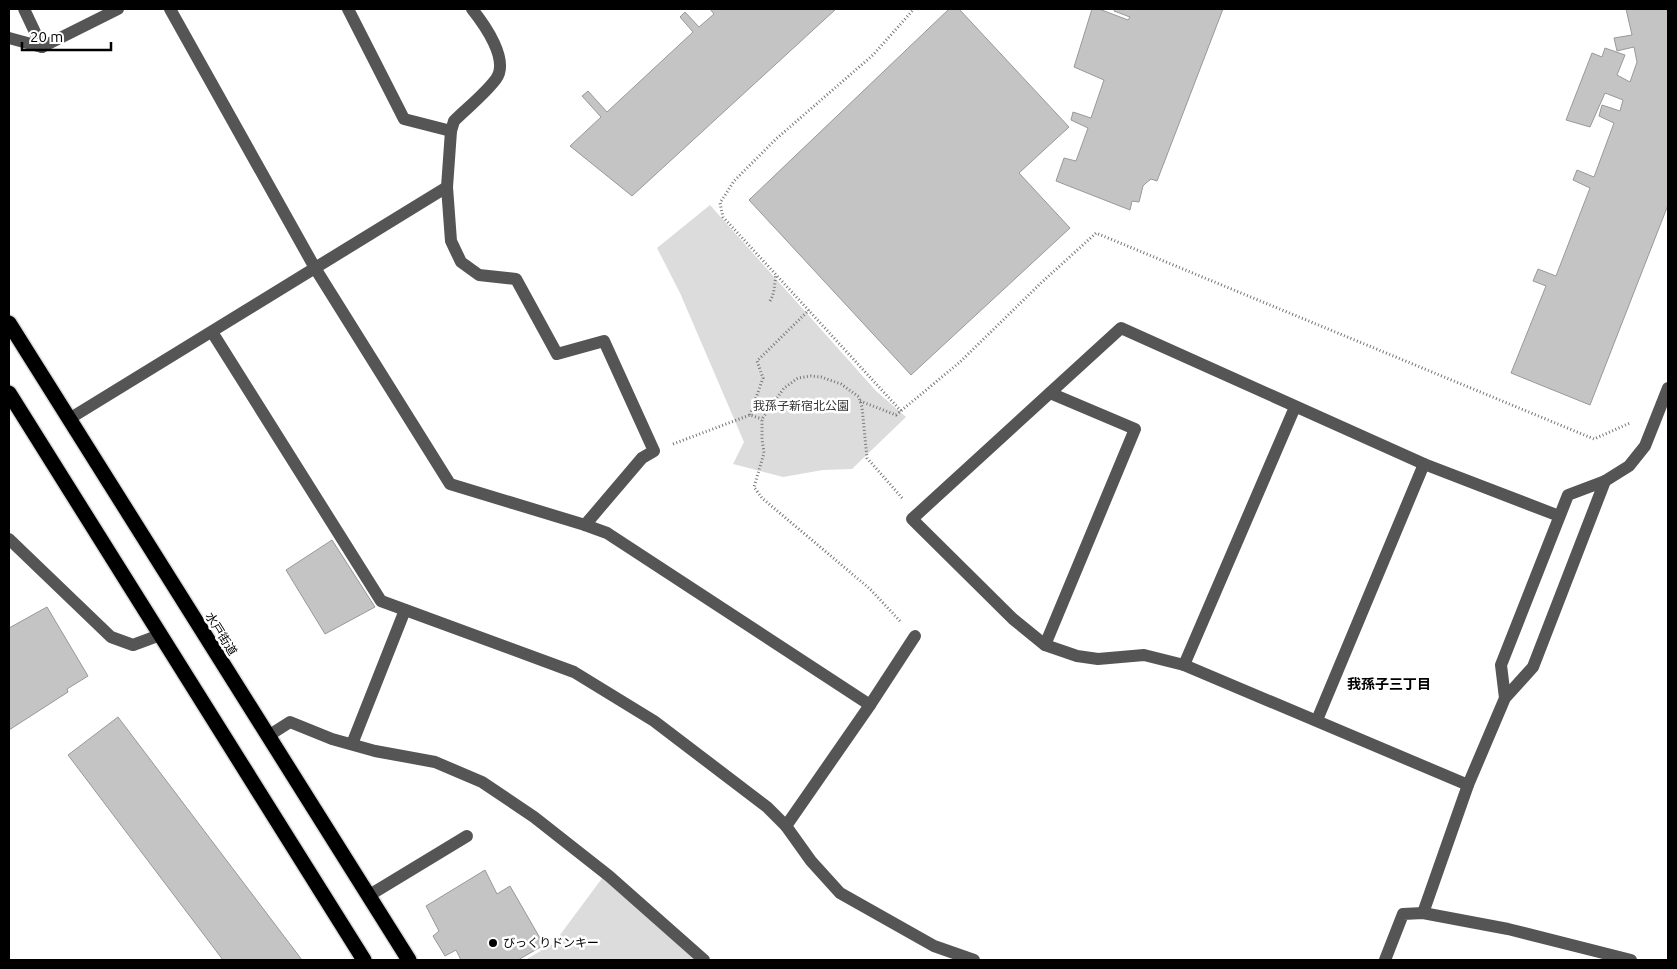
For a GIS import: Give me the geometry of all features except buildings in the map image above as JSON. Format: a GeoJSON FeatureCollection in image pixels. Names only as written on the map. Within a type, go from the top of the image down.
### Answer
{"type":"FeatureCollection","features":[{"type":"Feature","properties":{"kind":"highway","name":"水戸街道"},"geometry":{"type":"LineString","coordinates":[[9,323],[409,960]]}},
{"type":"Feature","properties":{"kind":"highway"},"geometry":{"type":"LineString","coordinates":[[9,392],[364,960]]}},
{"type":"Feature","properties":{"kind":"street"},"geometry":{"type":"LineString","coordinates":[[24,9],[42,47]]}},
{"type":"Feature","properties":{"kind":"street"},"geometry":{"type":"LineString","coordinates":[[9,38],[42,47],[118,9]]}},
{"type":"Feature","properties":{"kind":"street"},"geometry":{"type":"LineString","coordinates":[[170,9],[315,268],[450,484],[607,533],[870,705]]}},
{"type":"Feature","properties":{"kind":"street"},"geometry":{"type":"LineString","coordinates":[[348,9],[404,119],[451,131]]}},
{"type":"Feature","properties":{"kind":"street"},"geometry":{"type":"LineString","coordinates":[[472,9],[489,32],[501,62],[497,78],[454,121],[451,131],[447,187],[451,241],[461,262],[480,275],[516,278],[557,354],[604,341],[654,451],[642,458],[585,525]]}},
{"type":"Feature","properties":{"kind":"street"},"geometry":{"type":"LineString","coordinates":[[69,419],[447,187]]}},
{"type":"Feature","properties":{"kind":"street"},"geometry":{"type":"LineString","coordinates":[[1468,785],[1184,665],[1144,655],[1098,659],[1078,656],[1045,646],[1013,619],[912,519],[1121,328],[1424,464],[1559,516]]}},
{"type":"Feature","properties":{"kind":"street"},"geometry":{"type":"LineString","coordinates":[[212,332],[381,602],[574,672],[654,721],[768,807],[786,826],[811,862],[840,893],[934,946],[974,960]]}},
{"type":"Feature","properties":{"kind":"street"},"geometry":{"type":"LineString","coordinates":[[1505,698],[1502,665],[1568,495],[1605,481],[1629,466],[1645,446],[1668,388]]}},
{"type":"Feature","properties":{"kind":"street"},"geometry":{"type":"LineString","coordinates":[[1045,646],[1136,429],[1050,393]]}},
{"type":"Feature","properties":{"kind":"street"},"geometry":{"type":"LineString","coordinates":[[1184,665],[1295,407]]}},
{"type":"Feature","properties":{"kind":"street"},"geometry":{"type":"LineString","coordinates":[[1317,720],[1424,464]]}},
{"type":"Feature","properties":{"kind":"street"},"geometry":{"type":"LineString","coordinates":[[1423,913],[1468,785],[1505,698],[1533,667],[1605,481]]}},
{"type":"Feature","properties":{"kind":"street"},"geometry":{"type":"LineString","coordinates":[[9,539],[111,637],[133,645],[160,635]]}},
{"type":"Feature","properties":{"kind":"street"},"geometry":{"type":"LineString","coordinates":[[352,744],[405,610]]}},
{"type":"Feature","properties":{"kind":"street"},"geometry":{"type":"LineString","coordinates":[[786,826],[870,705],[915,636]]}},
{"type":"Feature","properties":{"kind":"street"},"geometry":{"type":"LineString","coordinates":[[268,736],[290,722],[332,739],[375,751],[435,762],[482,782],[534,816],[610,876],[704,960]]}},
{"type":"Feature","properties":{"kind":"street"},"geometry":{"type":"LineString","coordinates":[[368,896],[467,836]]}},
{"type":"Feature","properties":{"kind":"street"},"geometry":{"type":"LineString","coordinates":[[1385,960],[1403,914],[1423,913],[1508,929],[1631,960]]}},
{"type":"Feature","properties":{"kind":"path"},"geometry":{"type":"LineString","coordinates":[[902,411],[723,217],[720,203],[734,181],[769,146],[873,55],[914,9]]}},
{"type":"Feature","properties":{"kind":"path"},"geometry":{"type":"LineString","coordinates":[[860,401],[896,415],[902,411],[960,362],[1041,283],[1096,233],[1594,439],[1660,409]]}},
{"type":"Feature","properties":{"kind":"path"},"geometry":{"type":"LineString","coordinates":[[770,300],[774,294],[776,276]]}},
{"type":"Feature","properties":{"kind":"path"},"geometry":{"type":"LineString","coordinates":[[750,415],[763,378],[757,361],[809,310]]}},
{"type":"Feature","properties":{"kind":"path"},"geometry":{"type":"LineString","coordinates":[[915,636],[870,590],[762,498],[754,487],[764,453],[762,419],[784,388],[798,378],[821,377],[841,384],[859,397],[862,407],[867,458],[896,493],[918,514]]}},
{"type":"Feature","properties":{"kind":"path"},"geometry":{"type":"LineString","coordinates":[[654,451],[750,415],[762,419]]}},
{"type":"Feature","properties":{"kind":"green space","name":"我孫子新宿北公園"},"geometry":{"type":"Polygon","coordinates":[[[710,205],[876,391],[906,417],[852,469],[823,470],[783,477],[733,464],[744,442],[680,293],[657,248],[710,205]]]}},
{"type":"Feature","properties":{"kind":"green space"},"geometry":{"type":"Polygon","coordinates":[[[603,877],[699,960],[525,960],[554,943],[603,877]]]}},
{"type":"Feature","properties":{"kind":"place","name":"びっくりドンキー"},"geometry":{"type":"Point","coordinates":[493,943]}},
{"type":"Feature","properties":{"kind":"district","name":"我孫子三丁目"},"geometry":{"type":"Point","coordinates":[1389,684]}}]}
